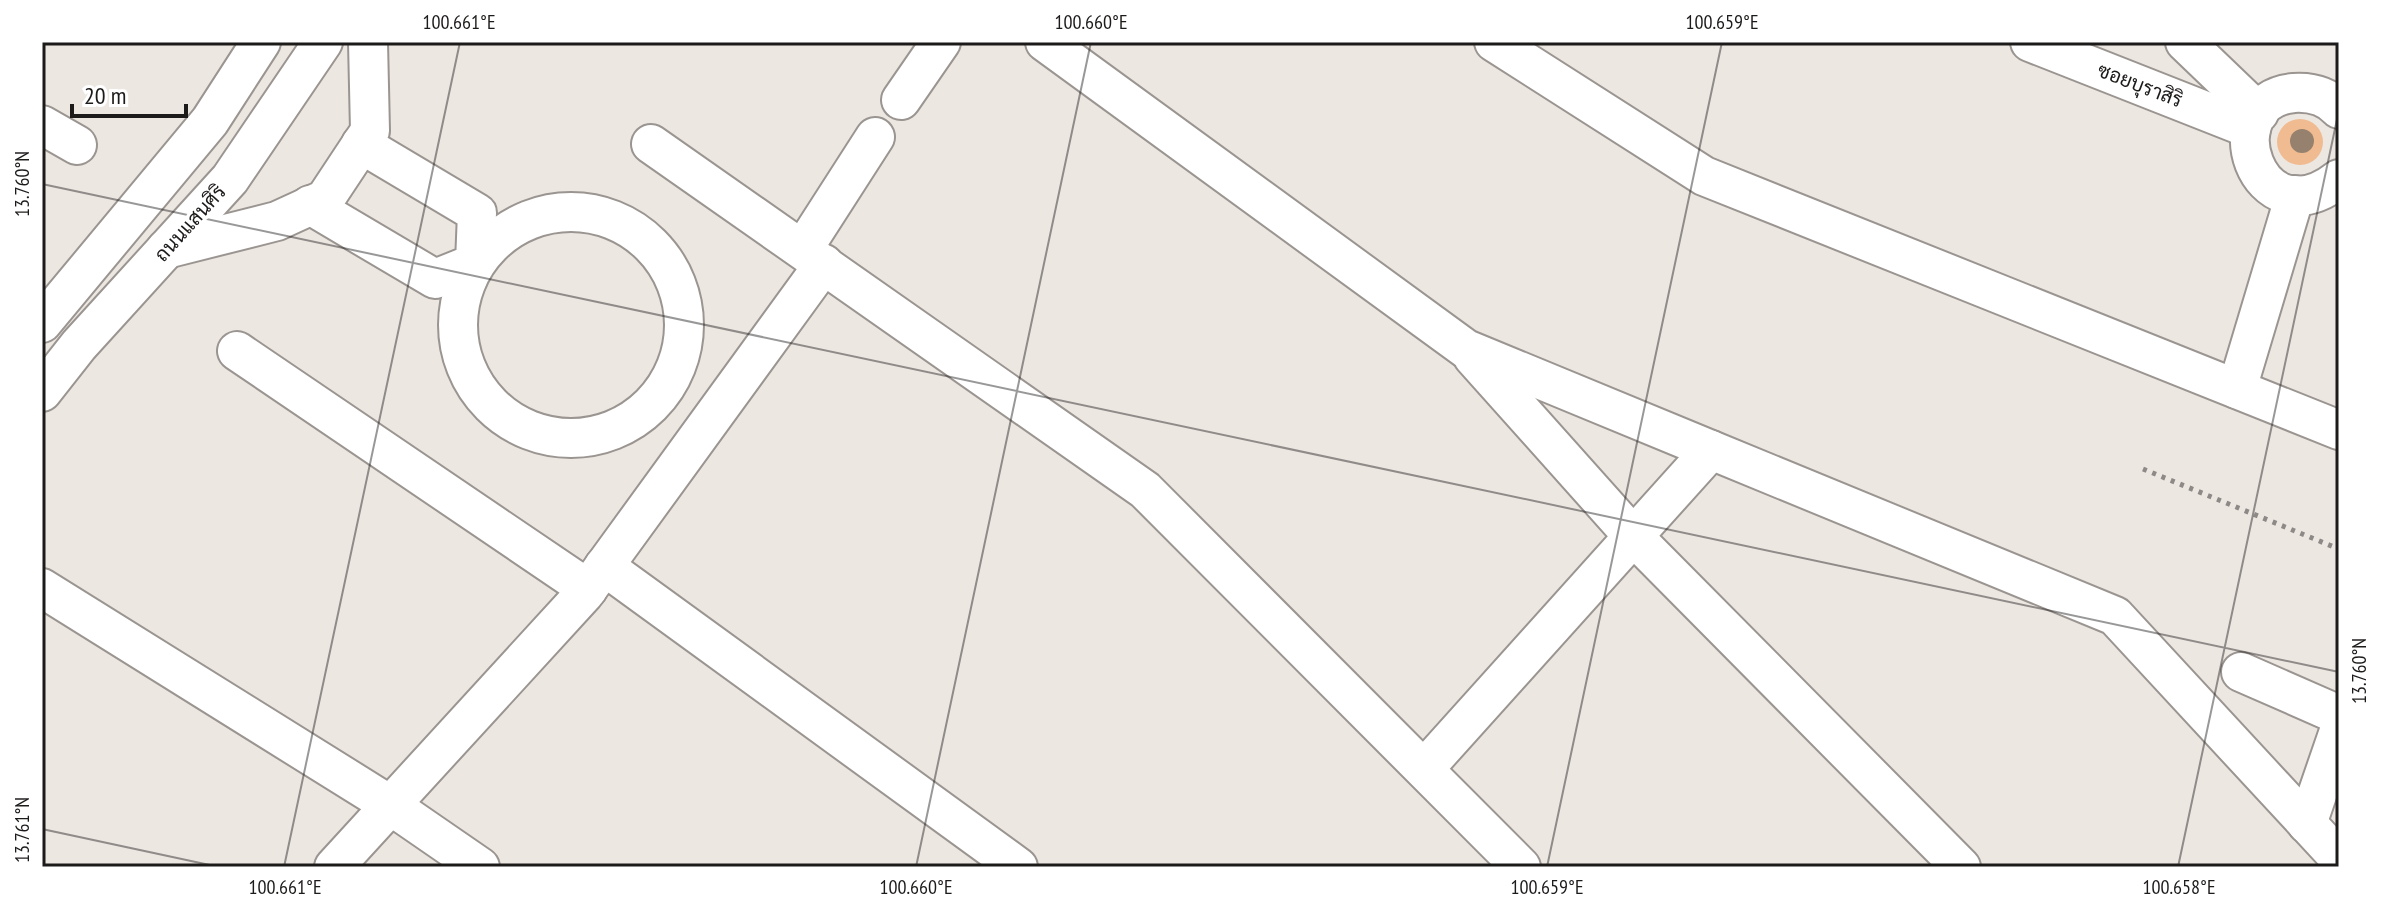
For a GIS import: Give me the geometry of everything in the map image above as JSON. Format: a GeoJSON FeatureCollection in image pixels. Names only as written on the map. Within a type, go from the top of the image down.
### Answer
{"type":"FeatureCollection","features":[{"type":"Feature","properties":{"kind":"street"},"geometry":{"type":"LineString","coordinates":[[42,323],[210,121],[261,42]]}},
{"type":"Feature","properties":{"kind":"street","name":"ถนนแสนศิริ"},"geometry":{"type":"LineString","coordinates":[[42,392],[79,345],[230,179],[323,42]]}},
{"type":"Feature","properties":{"kind":"street"},"geometry":{"type":"LineString","coordinates":[[166,249],[277,221],[325,199],[370,131],[368,42]]}},
{"type":"Feature","properties":{"kind":"street"},"geometry":{"type":"LineString","coordinates":[[901,100],[941,42]]}},
{"type":"Feature","properties":{"kind":"street"},"geometry":{"type":"LineString","coordinates":[[1045,42],[1466,349],[1633,536],[1961,867]]}},
{"type":"Feature","properties":{"kind":"street"},"geometry":{"type":"LineString","coordinates":[[1494,42],[1704,176],[2339,430]]}},
{"type":"Feature","properties":{"kind":"street","name":"ซอยบุราสิริ"},"geometry":{"type":"LineString","coordinates":[[2030,42],[2255,121]]}},
{"type":"Feature","properties":{"kind":"street"},"geometry":{"type":"LineString","coordinates":[[2185,42],[2255,121]]}},
{"type":"Feature","properties":{"kind":"street"},"geometry":{"type":"LineString","coordinates":[[2338,105],[2306,92],[2288,93],[2272,100],[2255,121],[2249,147],[2253,164],[2263,179],[2277,190],[2295,195],[2313,194],[2339,179]]}},
{"type":"Feature","properties":{"kind":"street"},"geometry":{"type":"LineString","coordinates":[[42,125],[77,145]]}},
{"type":"Feature","properties":{"kind":"street"},"geometry":{"type":"LineString","coordinates":[[334,867],[596,577],[711,419],[814,257],[875,137]]}},
{"type":"Feature","properties":{"kind":"street"},"geometry":{"type":"LineString","coordinates":[[361,144],[477,213],[475,263]]}},
{"type":"Feature","properties":{"kind":"street"},"geometry":{"type":"LineString","coordinates":[[651,144],[1145,490],[1521,867]]}},
{"type":"Feature","properties":{"kind":"street"},"geometry":{"type":"LineString","coordinates":[[160,183],[197,215]]}},
{"type":"Feature","properties":{"kind":"street"},"geometry":{"type":"LineString","coordinates":[[2237,389],[2295,195]]}},
{"type":"Feature","properties":{"kind":"street"},"geometry":{"type":"LineString","coordinates":[[310,205],[435,279],[475,263]]}},
{"type":"Feature","properties":{"kind":"street"},"geometry":{"type":"LineString","coordinates":[[567,211],[603,216],[637,232],[663,257],[680,289],[685,326],[680,361],[662,394],[636,418],[600,435],[562,437],[524,428],[492,406],[469,375],[458,338],[460,299],[475,263],[499,236],[531,218],[567,211]]}},
{"type":"Feature","properties":{"kind":"street"},"geometry":{"type":"LineString","coordinates":[[1466,349],[2115,616],[2339,858]]}},
{"type":"Feature","properties":{"kind":"street"},"geometry":{"type":"LineString","coordinates":[[237,351],[596,577],[1018,867]]}},
{"type":"Feature","properties":{"kind":"street"},"geometry":{"type":"LineString","coordinates":[[662,394],[711,419]]}},
{"type":"Feature","properties":{"kind":"street"},"geometry":{"type":"LineString","coordinates":[[1424,769],[1711,450]]}},
{"type":"Feature","properties":{"kind":"street"},"geometry":{"type":"LineString","coordinates":[[42,588],[390,805],[480,867]]}},
{"type":"Feature","properties":{"kind":"street"},"geometry":{"type":"LineString","coordinates":[[2241,672],[2339,715]]}},
{"type":"Feature","properties":{"kind":"street"},"geometry":{"type":"LineString","coordinates":[[2307,824],[2339,731]]}},
{"type":"Feature","properties":{"kind":"path"},"geometry":{"type":"LineString","coordinates":[[2143,469],[2339,549]]}},
{"type":"Feature","properties":{"kind":"shaded area"},"geometry":{"type":"Polygon","coordinates":[[[2300,119],[2316,126],[2323,142],[2316,158],[2300,165],[2284,158],[2277,142],[2284,126],[2300,119]]]}}]}
